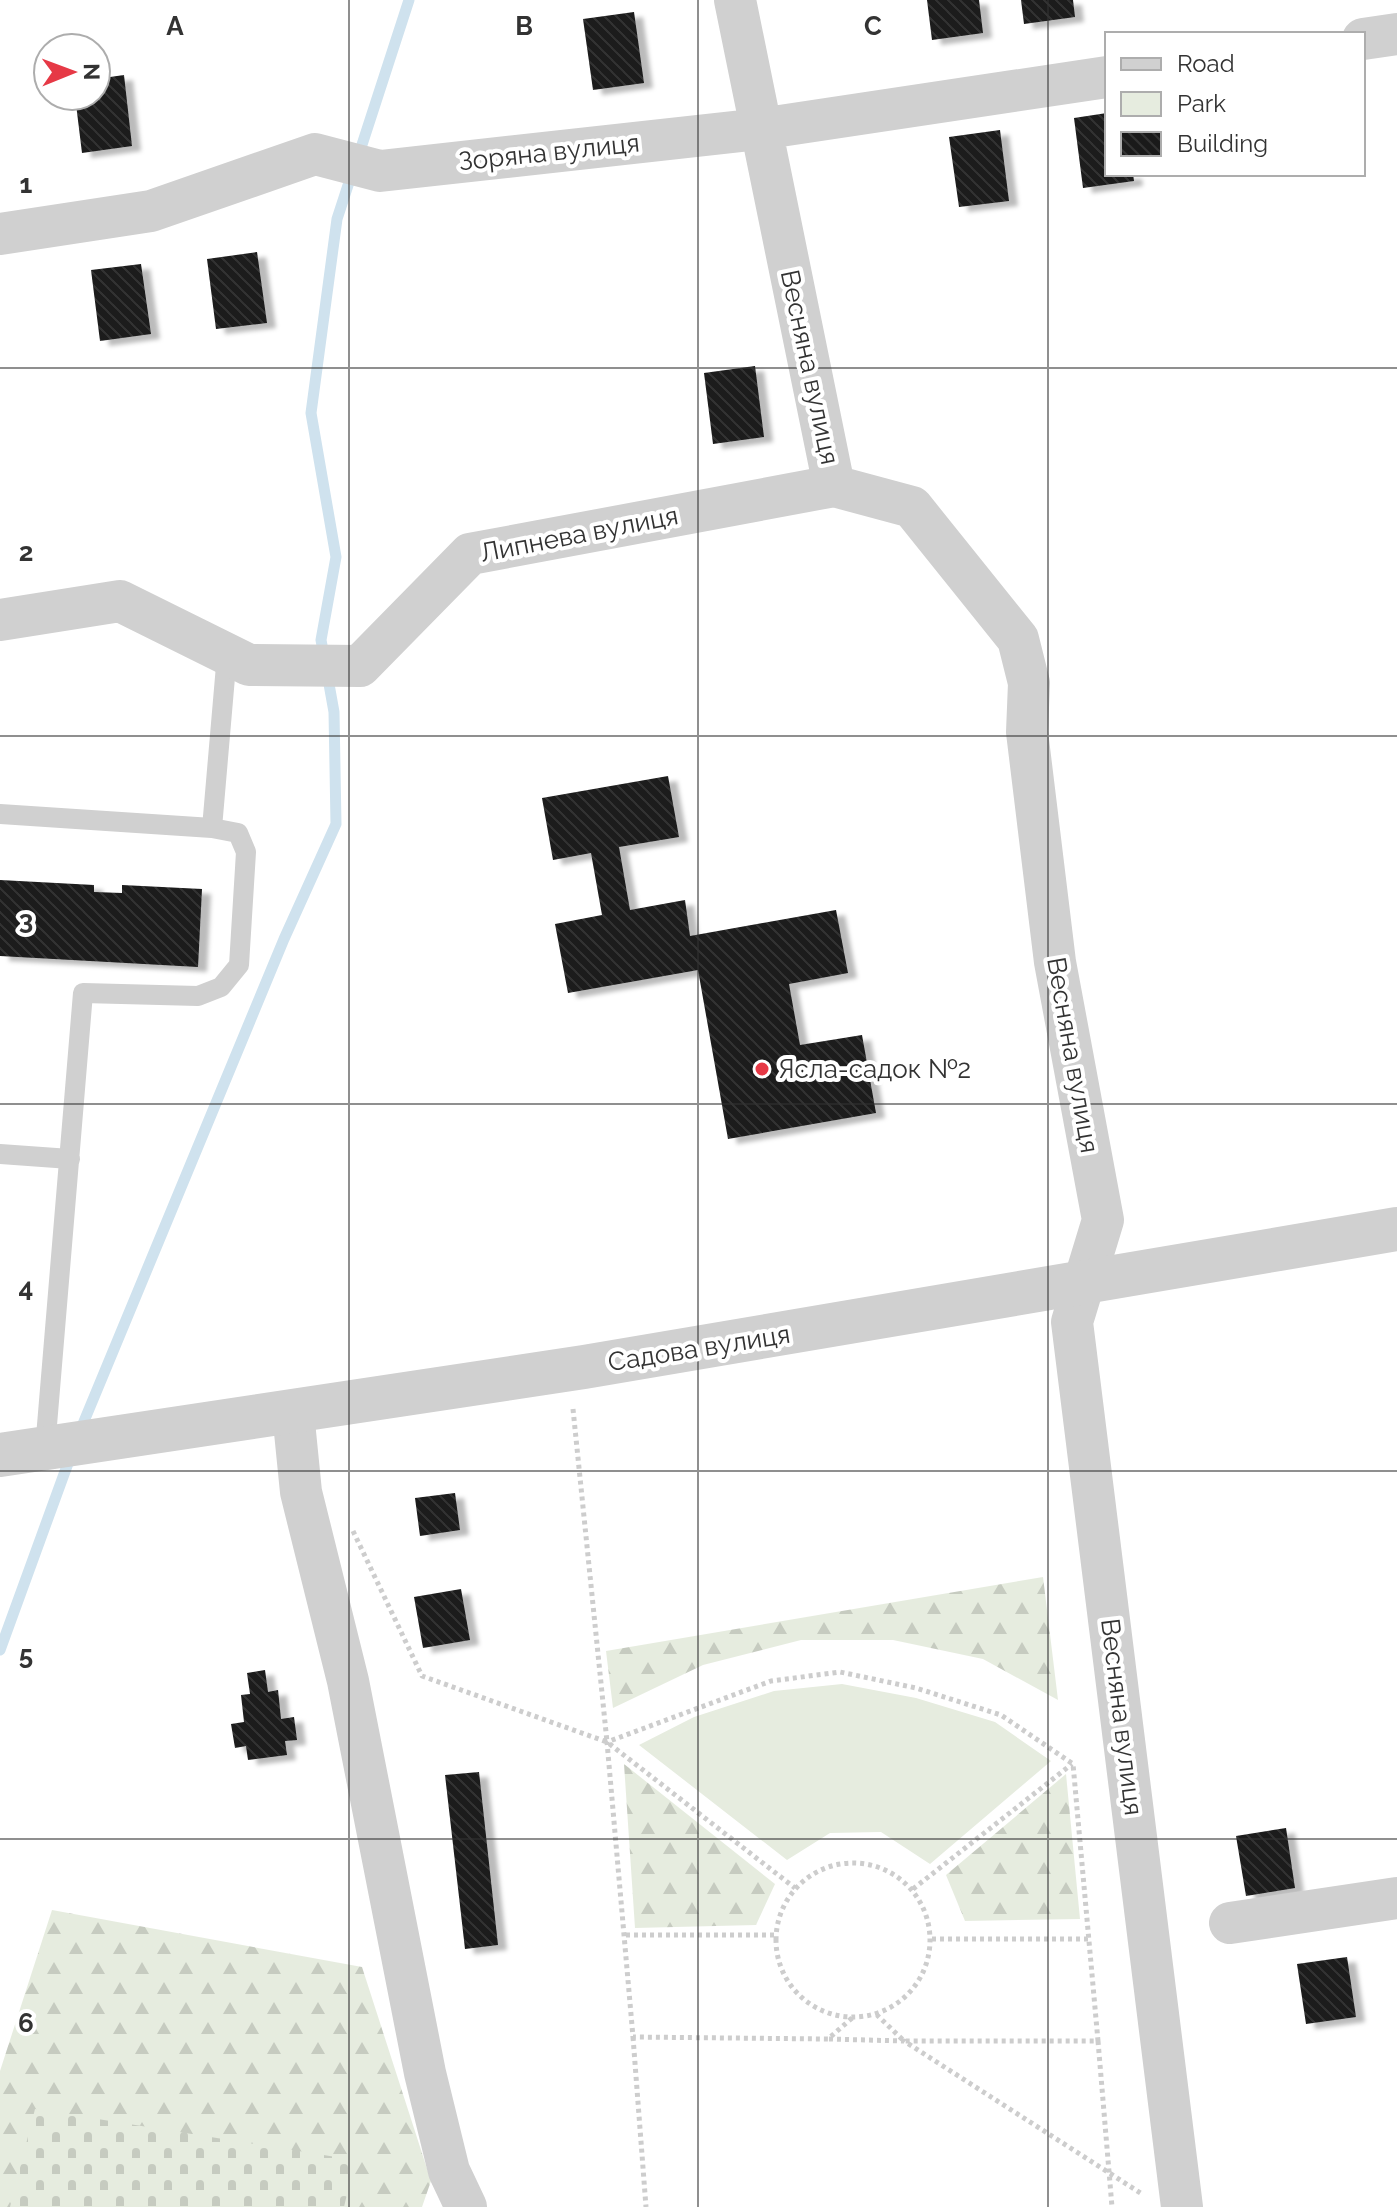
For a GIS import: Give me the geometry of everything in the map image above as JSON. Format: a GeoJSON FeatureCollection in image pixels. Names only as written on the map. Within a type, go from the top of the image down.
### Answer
{"type":"FeatureCollection","features":[{"type":"Feature","properties":{"kind":"street","name":"Весняна вулиця"},"geometry":{"type":"LineString","coordinates":[[735,0],[834,486],[912,507],[1018,639],[1029,683],[1027,732],[1055,962],[1103,1220],[1086,1285],[1072,1322],[1164,2202]]}},
{"type":"Feature","properties":{"kind":"street"},"geometry":{"type":"LineString","coordinates":[[1365,39],[1397,34]]}},
{"type":"Feature","properties":{"kind":"street","name":"Зоряна вулиця"},"geometry":{"type":"LineString","coordinates":[[0,234],[151,211],[315,154],[380,171],[760,129],[1105,77]]}},
{"type":"Feature","properties":{"kind":"street","name":"Липнева вулиця"},"geometry":{"type":"LineString","coordinates":[[0,620],[120,601],[238,660],[360,666],[470,554],[834,486]]}},
{"type":"Feature","properties":{"kind":"street","name":"Садова вулиця"},"geometry":{"type":"LineString","coordinates":[[0,1455],[293,1412],[1086,1285],[1397,1229]]}},
{"type":"Feature","properties":{"kind":"street"},"geometry":{"type":"LineString","coordinates":[[293,1412],[301,1492],[348,1681],[425,2073],[449,2171],[466,2207]]}},
{"type":"Feature","properties":{"kind":"street"},"geometry":{"type":"LineString","coordinates":[[1230,1923],[1397,1898]]}},
{"type":"Feature","properties":{"kind":"lane"},"geometry":{"type":"LineString","coordinates":[[212,828],[238,660]]}},
{"type":"Feature","properties":{"kind":"lane"},"geometry":{"type":"LineString","coordinates":[[0,814],[212,828],[238,833],[246,852],[239,965],[221,987],[198,996],[83,993],[52,1448]]}},
{"type":"Feature","properties":{"kind":"lane"},"geometry":{"type":"LineString","coordinates":[[0,1154],[70,1159]]}},
{"type":"Feature","properties":{"kind":"path"},"geometry":{"type":"LineString","coordinates":[[573,1404],[626,1935],[646,2207]]}},
{"type":"Feature","properties":{"kind":"path"},"geometry":{"type":"LineString","coordinates":[[351,1526],[422,1676],[607,1742],[795,1888]]}},
{"type":"Feature","properties":{"kind":"path"},"geometry":{"type":"LineString","coordinates":[[607,1742],[771,1681],[840,1672],[916,1688],[1001,1715],[1073,1764]]}},
{"type":"Feature","properties":{"kind":"path"},"geometry":{"type":"LineString","coordinates":[[913,1889],[1073,1764]]}},
{"type":"Feature","properties":{"kind":"path"},"geometry":{"type":"LineString","coordinates":[[1073,1764],[1112,2207]]}},
{"type":"Feature","properties":{"kind":"path"},"geometry":{"type":"LineString","coordinates":[[841,1863],[867,1863],[892,1872],[913,1889],[926,1912],[932,1939],[928,1963],[916,1986],[899,2004],[877,2015],[852,2018],[827,2014],[805,2001],[788,1983],[778,1960],[776,1935],[782,1910],[795,1888],[816,1872],[841,1863]]}},
{"type":"Feature","properties":{"kind":"path"},"geometry":{"type":"LineString","coordinates":[[626,1935],[776,1935]]}},
{"type":"Feature","properties":{"kind":"path"},"geometry":{"type":"LineString","coordinates":[[932,1939],[1088,1939]]}},
{"type":"Feature","properties":{"kind":"path"},"geometry":{"type":"LineString","coordinates":[[877,2015],[904,2041],[1109,2172],[1164,2202]]}},
{"type":"Feature","properties":{"kind":"path"},"geometry":{"type":"LineString","coordinates":[[828,2039],[852,2018]]}},
{"type":"Feature","properties":{"kind":"path"},"geometry":{"type":"LineString","coordinates":[[633,2037],[1098,2041]]}},
{"type":"Feature","properties":{"kind":"green space"},"geometry":{"type":"Polygon","coordinates":[[[1043,1577],[1058,1700],[983,1659],[893,1640],[801,1640],[703,1665],[613,1708],[606,1651],[1043,1577]]]}},
{"type":"Feature","properties":{"kind":"green space"},"geometry":{"type":"Polygon","coordinates":[[[842,1684],[916,1698],[995,1722],[1051,1761],[930,1864],[881,1832],[830,1833],[787,1860],[639,1745],[694,1717],[774,1691],[842,1684]]]}},
{"type":"Feature","properties":{"kind":"green space"},"geometry":{"type":"Polygon","coordinates":[[[624,1764],[775,1884],[756,1925],[635,1928],[624,1764]]]}},
{"type":"Feature","properties":{"kind":"green space"},"geometry":{"type":"Polygon","coordinates":[[[1066,1774],[1080,1919],[965,1921],[946,1875],[1066,1774]]]}},
{"type":"Feature","properties":{"kind":"green space"},"geometry":{"type":"Polygon","coordinates":[[[52,1910],[362,1967],[431,2181],[422,2207],[0,2207],[0,2071],[52,1910]]]}},
{"type":"Feature","properties":{"kind":"green space"},"geometry":{"type":"Polygon","coordinates":[[[35,2109],[355,2160],[344,2207],[10,2207],[35,2109]]]}},
{"type":"Feature","properties":{"kind":"building"},"geometry":{"type":"Polygon","coordinates":[[[927,0],[979,0],[983,33],[932,40],[927,0]]]}},
{"type":"Feature","properties":{"kind":"building"},"geometry":{"type":"Polygon","coordinates":[[[1021,0],[1073,0],[1075,17],[1024,24],[1021,0]]]}},
{"type":"Feature","properties":{"kind":"building"},"geometry":{"type":"Polygon","coordinates":[[[634,12],[644,83],[593,90],[583,19],[634,12]]]}},
{"type":"Feature","properties":{"kind":"building"},"geometry":{"type":"Polygon","coordinates":[[[124,75],[132,146],[82,153],[77,112],[112,112],[112,77],[124,75]]]}},
{"type":"Feature","properties":{"kind":"building"},"geometry":{"type":"Polygon","coordinates":[[[1105,113],[1105,176],[1133,176],[1134,181],[1083,188],[1074,118],[1105,113]]]}},
{"type":"Feature","properties":{"kind":"building"},"geometry":{"type":"Polygon","coordinates":[[[1000,130],[1009,201],[959,207],[949,137],[1000,130]]]}},
{"type":"Feature","properties":{"kind":"building"},"geometry":{"type":"Polygon","coordinates":[[[257,252],[267,323],[216,329],[207,259],[257,252]]]}},
{"type":"Feature","properties":{"kind":"building"},"geometry":{"type":"Polygon","coordinates":[[[141,264],[151,334],[100,341],[91,270],[141,264]]]}},
{"type":"Feature","properties":{"kind":"building"},"geometry":{"type":"Polygon","coordinates":[[[755,366],[764,437],[713,444],[704,373],[755,366]]]}},
{"type":"Feature","properties":{"kind":"building"},"geometry":{"type":"Polygon","coordinates":[[[668,776],[679,837],[619,847],[630,910],[685,900],[690,936],[836,910],[848,973],[789,984],[800,1045],[862,1035],[876,1113],[728,1139],[698,970],[568,993],[555,924],[602,915],[591,853],[553,860],[542,798],[668,776]]]}},
{"type":"Feature","properties":{"kind":"building"},"geometry":{"type":"Polygon","coordinates":[[[0,880],[94,885],[94,892],[122,893],[122,885],[202,889],[198,967],[0,956],[0,880]]]}},
{"type":"Feature","properties":{"kind":"building"},"geometry":{"type":"Polygon","coordinates":[[[455,1493],[460,1530],[420,1536],[415,1498],[455,1493]]]}},
{"type":"Feature","properties":{"kind":"building"},"geometry":{"type":"Polygon","coordinates":[[[461,1589],[470,1640],[423,1648],[414,1597],[461,1589]]]}},
{"type":"Feature","properties":{"kind":"building"},"geometry":{"type":"Polygon","coordinates":[[[265,1670],[268,1692],[278,1690],[281,1719],[294,1717],[297,1740],[285,1741],[287,1755],[248,1760],[246,1746],[235,1748],[231,1724],[244,1722],[241,1695],[250,1694],[247,1673],[265,1670]]]}},
{"type":"Feature","properties":{"kind":"building"},"geometry":{"type":"Polygon","coordinates":[[[479,1772],[498,1945],[465,1949],[445,1775],[479,1772]]]}},
{"type":"Feature","properties":{"kind":"building"},"geometry":{"type":"Polygon","coordinates":[[[1286,1828],[1295,1888],[1246,1896],[1236,1836],[1286,1828]]]}},
{"type":"Feature","properties":{"kind":"building"},"geometry":{"type":"Polygon","coordinates":[[[1347,1957],[1356,2017],[1306,2024],[1297,1964],[1347,1957]]]}},
{"type":"Feature","properties":{"kind":"waterway"},"geometry":{"type":"LineString","coordinates":[[358,157],[409,0]]}},
{"type":"Feature","properties":{"kind":"waterway"},"geometry":{"type":"LineString","coordinates":[[324,656],[321,640],[336,557],[311,413],[337,219],[352,173]]}},
{"type":"Feature","properties":{"kind":"waterway"},"geometry":{"type":"LineString","coordinates":[[80,1431],[284,939],[336,824],[334,712],[327,673]]}},
{"type":"Feature","properties":{"kind":"waterway"},"geometry":{"type":"LineString","coordinates":[[0,1650],[71,1455]]}},
{"type":"Feature","properties":{"kind":"place","name":"Ясла-садок №2"},"geometry":{"type":"Point","coordinates":[762,1069]}}]}
